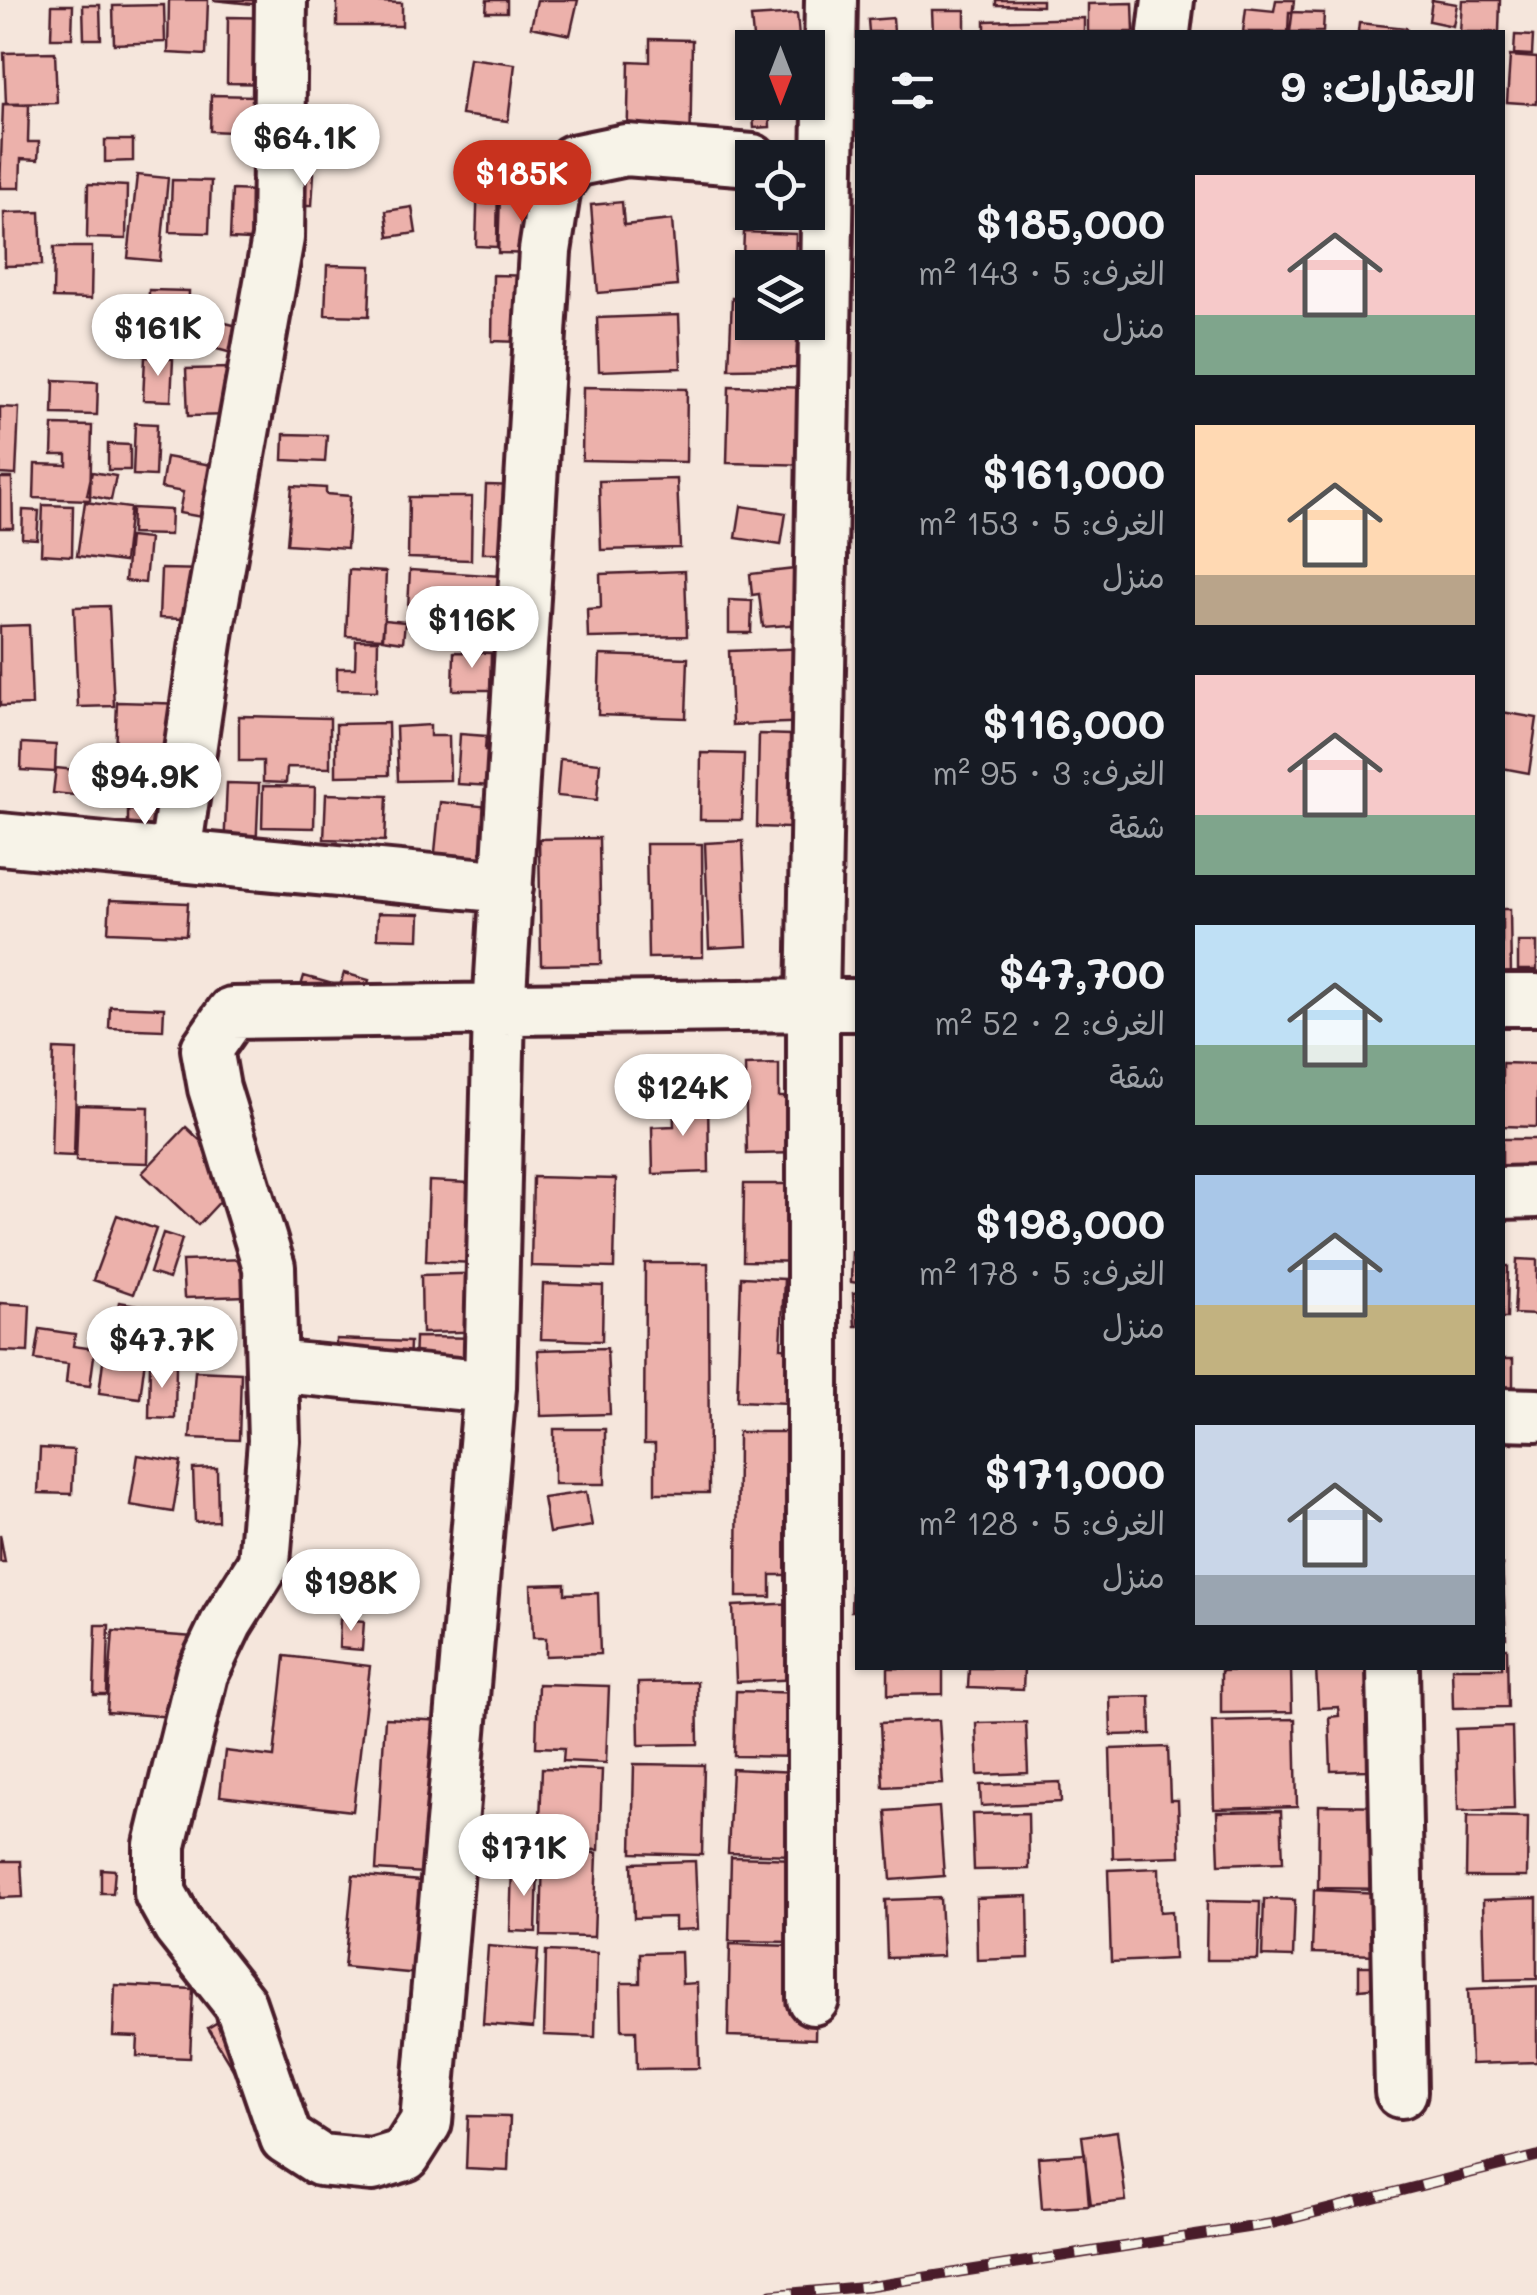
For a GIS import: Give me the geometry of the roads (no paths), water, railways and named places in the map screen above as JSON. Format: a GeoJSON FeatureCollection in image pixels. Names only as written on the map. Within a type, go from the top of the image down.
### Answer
{"type":"FeatureCollection","features":[{"type":"Feature","properties":{"kind":"street"},"geometry":{"type":"LineString","coordinates":[[175,853],[209,622],[278,238],[281,0]]}},
{"type":"Feature","properties":{"kind":"street"},"geometry":{"type":"LineString","coordinates":[[820,140],[831,0]]}},
{"type":"Feature","properties":{"kind":"street"},"geometry":{"type":"LineString","coordinates":[[1164,30],[1168,0]]}},
{"type":"Feature","properties":{"kind":"street"},"geometry":{"type":"LineString","coordinates":[[735,159],[626,150],[573,161],[555,186],[545,251],[500,1010],[490,1388],[426,2122],[405,2155],[372,2165],[320,2160],[286,2138],[240,2004],[179,1927],[160,1893],[160,1844],[202,1674],[227,1622],[264,1563],[274,1441],[270,1267],[214,1088],[207,1049],[232,1013],[500,1010],[835,1005]]}},
{"type":"Feature","properties":{"kind":"street"},"geometry":{"type":"LineString","coordinates":[[813,2000],[835,1412],[837,830],[820,230]]}},
{"type":"Feature","properties":{"kind":"street"},"geometry":{"type":"LineString","coordinates":[[0,839],[507,887]]}},
{"type":"Feature","properties":{"kind":"street"},"geometry":{"type":"LineString","coordinates":[[1505,1000],[1537,1000]]}},
{"type":"Feature","properties":{"kind":"street"},"geometry":{"type":"LineString","coordinates":[[1505,1193],[1537,1192]]}},
{"type":"Feature","properties":{"kind":"street"},"geometry":{"type":"LineString","coordinates":[[272,1366],[490,1388]]}},
{"type":"Feature","properties":{"kind":"street"},"geometry":{"type":"LineString","coordinates":[[1505,1414],[1537,1415]]}},
{"type":"Feature","properties":{"kind":"street"},"geometry":{"type":"LineString","coordinates":[[1393,1670],[1401,2092]]}},
{"type":"Feature","properties":{"kind":"railway"},"geometry":{"type":"LineString","coordinates":[[771,2295],[868,2286],[1270,2224],[1537,2156]]}}]}
